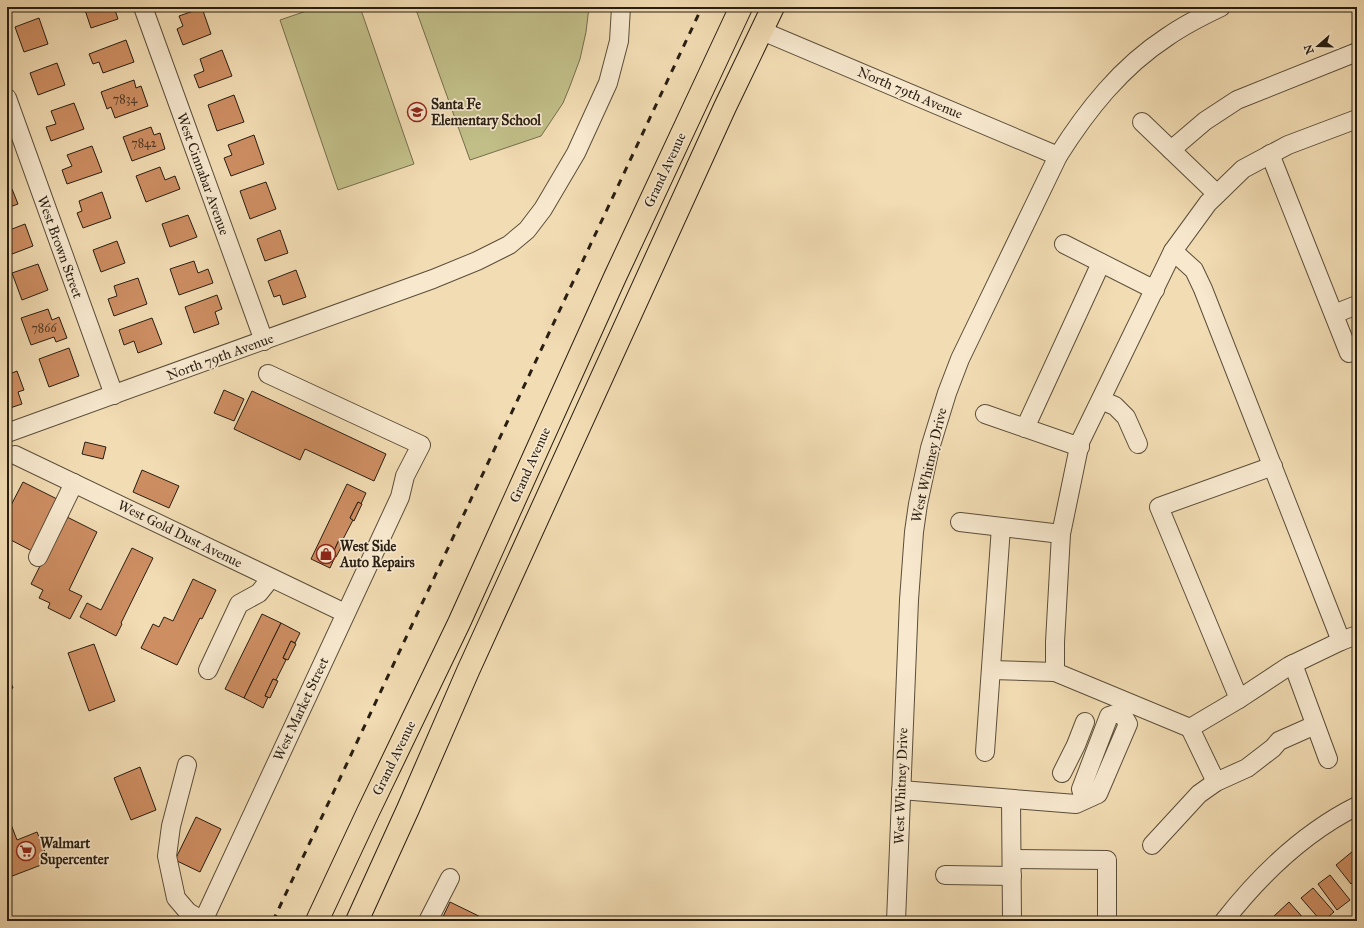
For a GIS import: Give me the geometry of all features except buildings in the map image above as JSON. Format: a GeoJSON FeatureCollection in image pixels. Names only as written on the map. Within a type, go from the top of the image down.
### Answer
{"type":"FeatureCollection","features":[{"type":"Feature","properties":{"kind":"highway","name":"Grand Avenue"},"geometry":{"type":"LineString","coordinates":[[317,921],[459,623],[740,7]]}},
{"type":"Feature","properties":{"kind":"highway","name":"Grand Avenue"},"geometry":{"type":"LineString","coordinates":[[357,921],[475,657],[725,107],[773,7]]}},
{"type":"Feature","properties":{"kind":"street","name":"West Cinnabar Avenue"},"geometry":{"type":"LineString","coordinates":[[143,7],[264,341]]}},
{"type":"Feature","properties":{"kind":"street","name":"North 79th Avenue"},"geometry":{"type":"LineString","coordinates":[[7,433],[433,279],[477,261],[509,245],[527,230],[543,210],[576,153],[608,83],[619,41],[621,7]]}},
{"type":"Feature","properties":{"kind":"street","name":"West Whitney Drive"},"geometry":{"type":"LineString","coordinates":[[896,921],[911,565],[918,504],[930,448],[947,393],[960,359],[1058,156],[1075,129],[1095,103],[1135,61],[1166,37],[1220,7]]}},
{"type":"Feature","properties":{"kind":"street","name":"North 79th Avenue"},"geometry":{"type":"LineString","coordinates":[[762,31],[1058,156]]}},
{"type":"Feature","properties":{"kind":"street"},"geometry":{"type":"LineString","coordinates":[[1171,150],[1205,121],[1237,100],[1357,52]]}},
{"type":"Feature","properties":{"kind":"street","name":"West Brown Street"},"geometry":{"type":"LineString","coordinates":[[7,98],[114,395]]}},
{"type":"Feature","properties":{"kind":"street"},"geometry":{"type":"LineString","coordinates":[[1055,672],[1055,642],[1061,534],[1080,442],[1173,251],[1208,203],[1242,169],[1288,145],[1357,119]]}},
{"type":"Feature","properties":{"kind":"street"},"geometry":{"type":"LineString","coordinates":[[1142,122],[1217,194]]}},
{"type":"Feature","properties":{"kind":"street"},"geometry":{"type":"LineString","coordinates":[[1270,154],[1349,353]]}},
{"type":"Feature","properties":{"kind":"street"},"geometry":{"type":"LineString","coordinates":[[1064,244],[1155,290]]}},
{"type":"Feature","properties":{"kind":"street"},"geometry":{"type":"LineString","coordinates":[[1173,251],[1194,270],[1203,289],[1273,466],[1349,638],[1293,664],[1239,699],[1190,728]]}},
{"type":"Feature","properties":{"kind":"street"},"geometry":{"type":"LineString","coordinates":[[1025,428],[1101,263]]}},
{"type":"Feature","properties":{"kind":"street"},"geometry":{"type":"LineString","coordinates":[[1334,314],[1357,305]]}},
{"type":"Feature","properties":{"kind":"street","name":"West Market Street"},"geometry":{"type":"LineString","coordinates":[[203,921],[400,497],[406,476],[420,445],[268,374]]}},
{"type":"Feature","properties":{"kind":"street"},"geometry":{"type":"LineString","coordinates":[[1101,400],[1115,406],[1126,417],[1138,444]]}},
{"type":"Feature","properties":{"kind":"street"},"geometry":{"type":"LineString","coordinates":[[985,414],[1080,447]]}},
{"type":"Feature","properties":{"kind":"street","name":"West Gold Dust Avenue"},"geometry":{"type":"LineString","coordinates":[[15,455],[345,613]]}},
{"type":"Feature","properties":{"kind":"street"},"geometry":{"type":"LineString","coordinates":[[1239,699],[1159,507],[1273,466]]}},
{"type":"Feature","properties":{"kind":"street"},"geometry":{"type":"LineString","coordinates":[[38,557],[74,483]]}},
{"type":"Feature","properties":{"kind":"street"},"geometry":{"type":"LineString","coordinates":[[960,522],[1061,534]]}},
{"type":"Feature","properties":{"kind":"street"},"geometry":{"type":"LineString","coordinates":[[985,752],[1001,527]]}},
{"type":"Feature","properties":{"kind":"street"},"geometry":{"type":"LineString","coordinates":[[208,670],[239,604],[259,593],[271,578]]}},
{"type":"Feature","properties":{"kind":"street"},"geometry":{"type":"LineString","coordinates":[[1293,664],[1328,759]]}},
{"type":"Feature","properties":{"kind":"street"},"geometry":{"type":"LineString","coordinates":[[991,670],[1055,672],[1123,706],[1190,728],[1216,782]]}},
{"type":"Feature","properties":{"kind":"street"},"geometry":{"type":"LineString","coordinates":[[901,790],[1076,804],[1098,794],[1128,724],[1123,706]]}},
{"type":"Feature","properties":{"kind":"street"},"geometry":{"type":"LineString","coordinates":[[1084,800],[1081,789],[1109,716],[1123,706]]}},
{"type":"Feature","properties":{"kind":"street"},"geometry":{"type":"LineString","coordinates":[[1062,773],[1076,745],[1085,722]]}},
{"type":"Feature","properties":{"kind":"street"},"geometry":{"type":"LineString","coordinates":[[1152,845],[1199,794],[1216,782],[1247,768],[1279,741],[1315,725]]}},
{"type":"Feature","properties":{"kind":"street"},"geometry":{"type":"LineString","coordinates":[[1076,745],[1112,763]]}},
{"type":"Feature","properties":{"kind":"street"},"geometry":{"type":"LineString","coordinates":[[187,765],[171,826],[167,856],[176,898],[188,912],[203,921]]}},
{"type":"Feature","properties":{"kind":"street"},"geometry":{"type":"LineString","coordinates":[[1012,800],[1012,921]]}},
{"type":"Feature","properties":{"kind":"street"},"geometry":{"type":"LineString","coordinates":[[1224,921],[1244,895],[1295,848],[1323,826],[1357,806]]}},
{"type":"Feature","properties":{"kind":"street"},"geometry":{"type":"LineString","coordinates":[[945,875],[1107,860],[1106,921]]}},
{"type":"Feature","properties":{"kind":"street"},"geometry":{"type":"LineString","coordinates":[[428,921],[450,878]]}},
{"type":"Feature","properties":{"kind":"shaded area"},"geometry":{"type":"Polygon","coordinates":[[[318,7],[360,7],[414,164],[338,190],[280,20],[318,7]]]}},
{"type":"Feature","properties":{"kind":"shaded area"},"geometry":{"type":"Polygon","coordinates":[[[415,7],[589,7],[586,32],[580,59],[570,86],[563,103],[541,136],[470,160],[415,7]]]}},
{"type":"Feature","properties":{"kind":"railway"},"geometry":{"type":"LineString","coordinates":[[273,921],[702,7]]}},
{"type":"Feature","properties":{"kind":"place","name":"Santa Fe Elementary School"},"geometry":{"type":"Point","coordinates":[417,112]}},
{"type":"Feature","properties":{"kind":"place","name":"West Side Auto Repairs"},"geometry":{"type":"Point","coordinates":[326,554]}},
{"type":"Feature","properties":{"kind":"place","name":"Walmart Supercenter"},"geometry":{"type":"Point","coordinates":[26,851]}}]}
